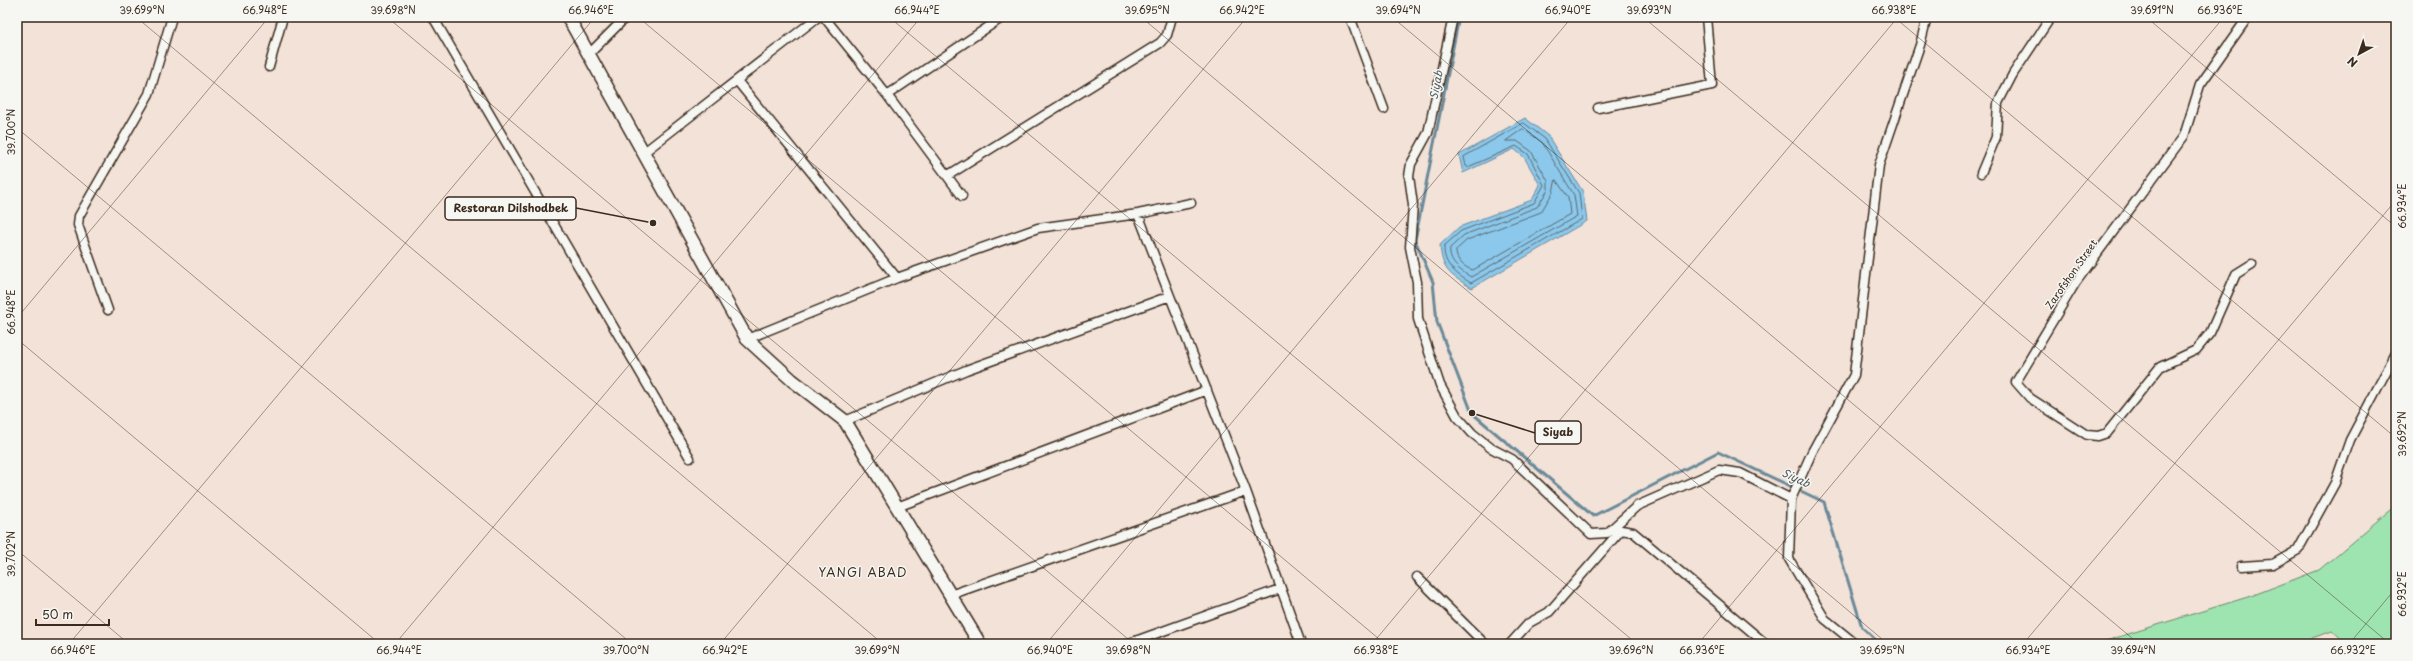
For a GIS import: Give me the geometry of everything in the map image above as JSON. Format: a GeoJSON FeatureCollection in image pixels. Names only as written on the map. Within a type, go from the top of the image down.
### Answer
{"type":"FeatureCollection","features":[{"type":"Feature","properties":{"kind":"street"},"geometry":{"type":"LineString","coordinates":[[108,310],[78,225],[79,216],[146,100],[172,17]]}},
{"type":"Feature","properties":{"kind":"street"},"geometry":{"type":"LineString","coordinates":[[269,67],[283,17]]}},
{"type":"Feature","properties":{"kind":"street"},"geometry":{"type":"LineString","coordinates":[[433,17],[690,458]]}},
{"type":"Feature","properties":{"kind":"street"},"geometry":{"type":"LineString","coordinates":[[568,17],[747,339],[792,380],[845,421],[980,644]]}},
{"type":"Feature","properties":{"kind":"street"},"geometry":{"type":"LineString","coordinates":[[588,55],[626,17]]}},
{"type":"Feature","properties":{"kind":"street"},"geometry":{"type":"LineString","coordinates":[[643,153],[738,82],[818,17]]}},
{"type":"Feature","properties":{"kind":"street"},"geometry":{"type":"LineString","coordinates":[[824,17],[887,95],[962,196]]}},
{"type":"Feature","properties":{"kind":"street"},"geometry":{"type":"LineString","coordinates":[[887,95],[1003,17]]}},
{"type":"Feature","properties":{"kind":"street"},"geometry":{"type":"LineString","coordinates":[[947,176],[1160,43],[1166,35],[1172,17]]}},
{"type":"Feature","properties":{"kind":"street"},"geometry":{"type":"LineString","coordinates":[[1350,17],[1384,109]]}},
{"type":"Feature","properties":{"kind":"street"},"geometry":{"type":"LineString","coordinates":[[1453,17],[1428,133],[1411,164],[1409,176],[1413,205],[1410,248],[1417,282],[1418,319],[1440,385],[1457,416],[1472,434],[1491,448],[1512,459],[1591,534],[1602,534],[1637,506],[1719,470],[1740,473],[1791,499]]}},
{"type":"Feature","properties":{"kind":"street"},"geometry":{"type":"LineString","coordinates":[[1598,108],[1712,85],[1706,17]]}},
{"type":"Feature","properties":{"kind":"street"},"geometry":{"type":"LineString","coordinates":[[1856,644],[1825,619],[1788,559],[1791,499],[1812,452],[1854,375],[1879,166],[1920,45],[1927,17]]}},
{"type":"Feature","properties":{"kind":"street"},"geometry":{"type":"LineString","coordinates":[[1981,173],[1996,137],[1998,103],[2013,74],[2051,17]]}},
{"type":"Feature","properties":{"kind":"street","name":"Zarofshon Street"},"geometry":{"type":"LineString","coordinates":[[2248,17],[2200,85],[2184,136],[2076,282],[2016,382],[2030,398],[2087,435],[2098,436],[2107,433],[2160,367],[2196,350],[2210,333],[2236,274],[2252,264]]}},
{"type":"Feature","properties":{"kind":"street"},"geometry":{"type":"LineString","coordinates":[[738,82],[897,278]]}},
{"type":"Feature","properties":{"kind":"street"},"geometry":{"type":"LineString","coordinates":[[747,339],[897,278],[1038,228],[1138,214],[1191,203]]}},
{"type":"Feature","properties":{"kind":"street"},"geometry":{"type":"LineString","coordinates":[[1138,214],[1246,491],[1301,644]]}},
{"type":"Feature","properties":{"kind":"street"},"geometry":{"type":"LineString","coordinates":[[845,421],[966,370],[1170,296]]}},
{"type":"Feature","properties":{"kind":"street"},"geometry":{"type":"LineString","coordinates":[[2241,566],[2273,564],[2298,550],[2335,483],[2350,440],[2396,354]]}},
{"type":"Feature","properties":{"kind":"street"},"geometry":{"type":"LineString","coordinates":[[897,507],[1207,390]]}},
{"type":"Feature","properties":{"kind":"street"},"geometry":{"type":"LineString","coordinates":[[950,596],[1246,491]]}},
{"type":"Feature","properties":{"kind":"street"},"geometry":{"type":"LineString","coordinates":[[1510,644],[1529,623],[1549,612],[1621,530],[1633,532],[1766,644]]}},
{"type":"Feature","properties":{"kind":"street"},"geometry":{"type":"LineString","coordinates":[[1602,534],[1604,540],[1609,543]]}},
{"type":"Feature","properties":{"kind":"street"},"geometry":{"type":"LineString","coordinates":[[1417,577],[1485,644]]}},
{"type":"Feature","properties":{"kind":"street"},"geometry":{"type":"LineString","coordinates":[[1127,644],[1280,589]]}},
{"type":"Feature","properties":{"kind":"green space"},"geometry":{"type":"Polygon","coordinates":[[[2396,505],[2396,644],[2347,644],[2333,631],[2294,644],[2096,644],[2251,596],[2319,570],[2396,505]]]}},
{"type":"Feature","properties":{"kind":"water"},"geometry":{"type":"Polygon","coordinates":[[[1525,118],[1548,136],[1583,192],[1587,221],[1472,288],[1453,276],[1445,267],[1440,245],[1459,227],[1532,200],[1540,185],[1524,157],[1514,149],[1463,173],[1459,155],[1525,118]]]}},
{"type":"Feature","properties":{"kind":"waterway","name":"Siyab"},"geometry":{"type":"LineString","coordinates":[[1459,17],[1415,240],[1433,282],[1437,322],[1472,413],[1593,516],[1718,452],[1824,502],[1862,627],[1880,644]]}},
{"type":"Feature","properties":{"kind":"place","name":"Restoran Dilshodbek"},"geometry":{"type":"Point","coordinates":[653,223]}},
{"type":"Feature","properties":{"kind":"place","name":"Siyab"},"geometry":{"type":"Point","coordinates":[1472,413]}},
{"type":"Feature","properties":{"kind":"district","name":"YANGI ABAD"},"geometry":{"type":"Point","coordinates":[863,573]}}]}
